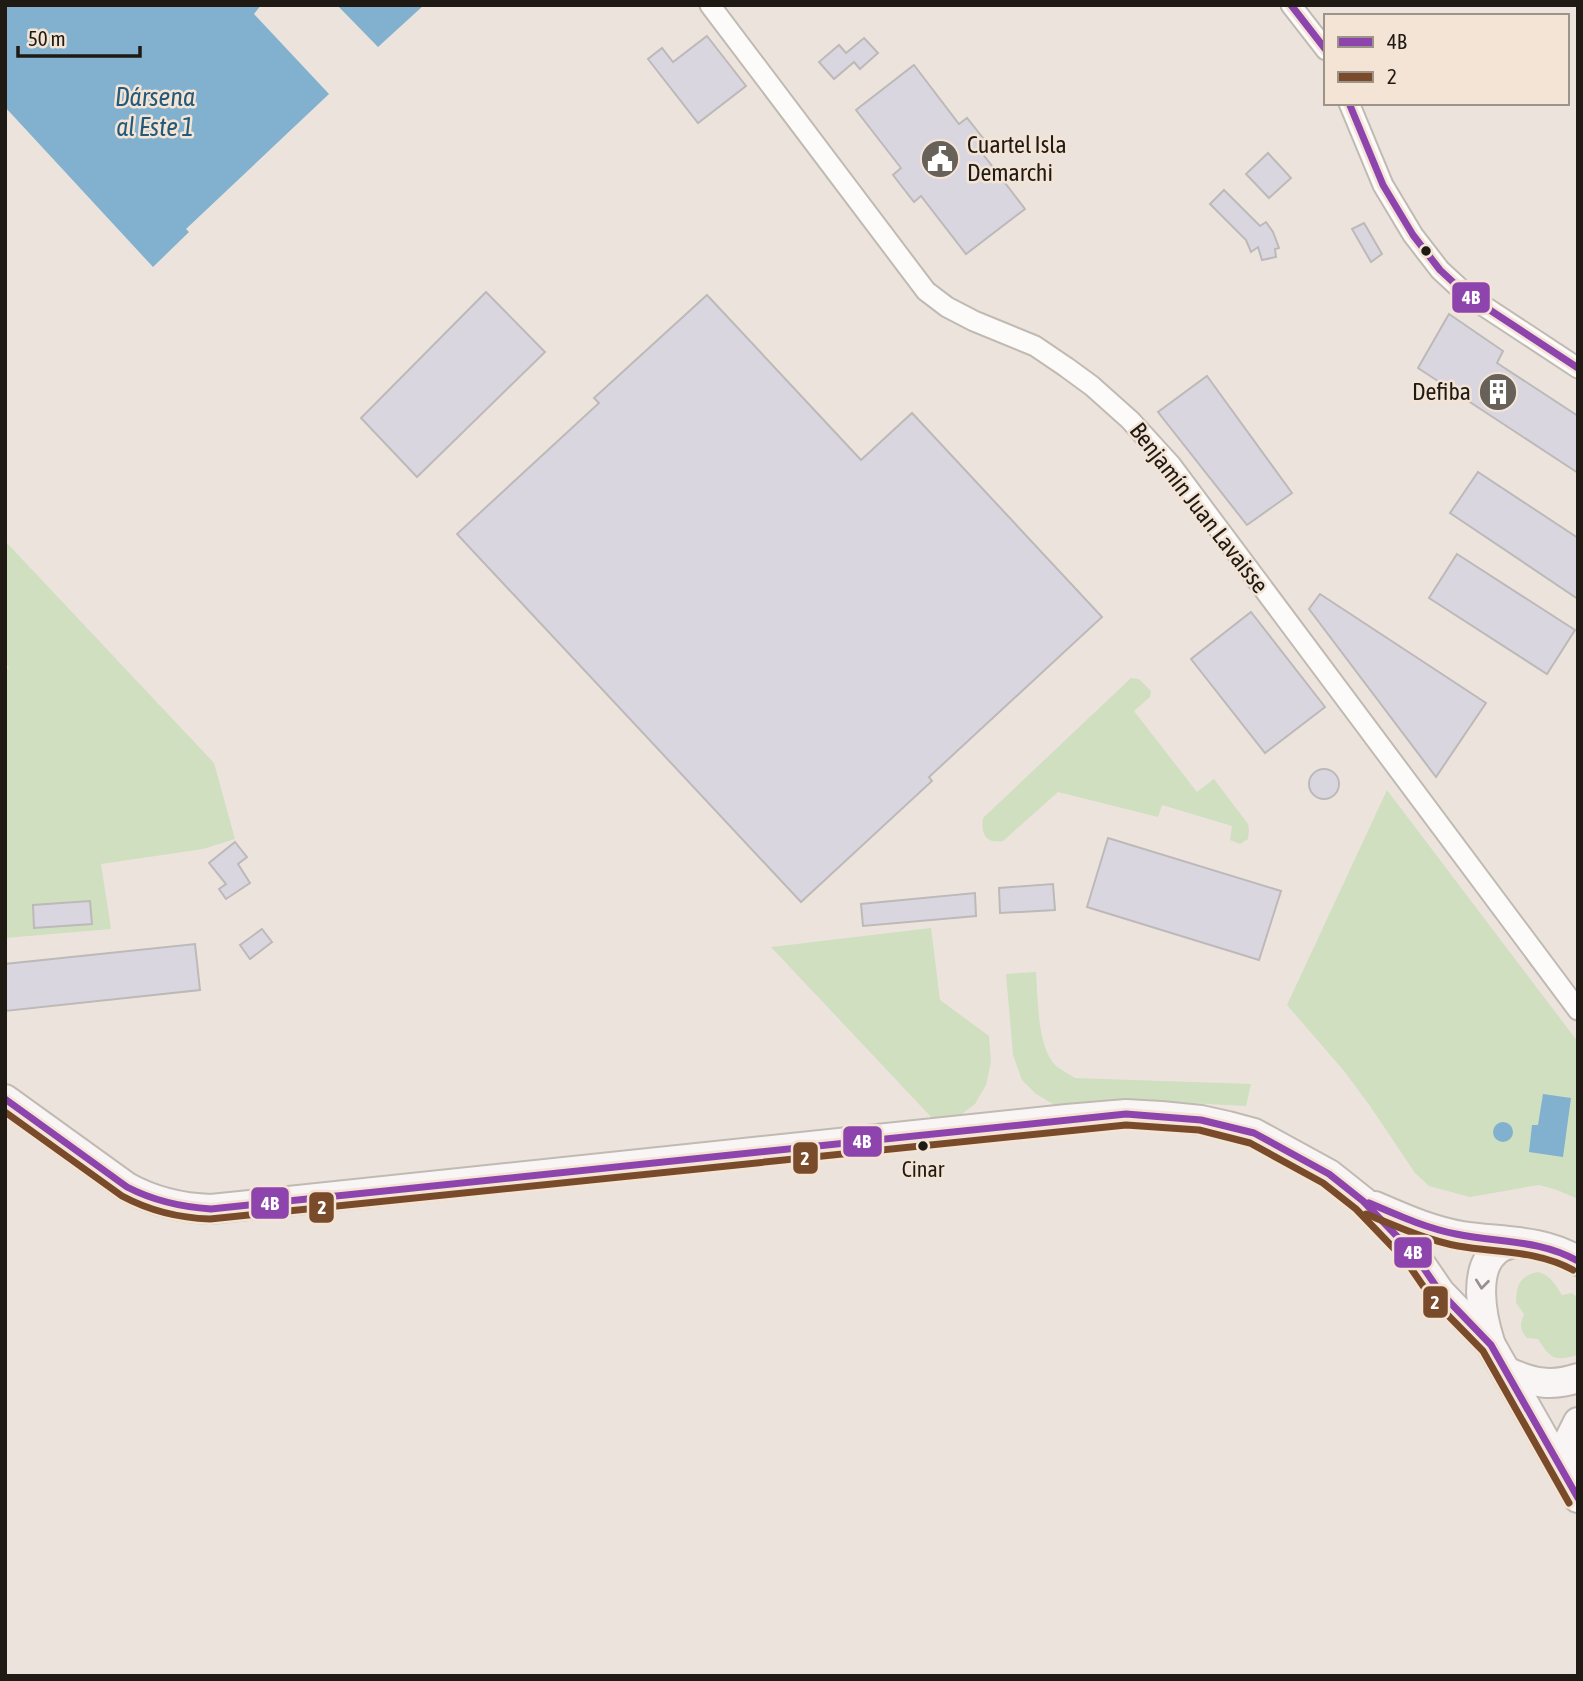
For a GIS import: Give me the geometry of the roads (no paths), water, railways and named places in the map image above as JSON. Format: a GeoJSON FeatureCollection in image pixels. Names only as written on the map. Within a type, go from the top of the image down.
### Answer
{"type":"FeatureCollection","features":[{"type":"Feature","properties":{"kind":"street","name":"Benjamín Juan Lavaisse"},"geometry":{"type":"LineString","coordinates":[[709,5],[926,291],[947,307],[1035,346],[1066,367],[1130,420],[1171,465],[1578,1010]]}},
{"type":"Feature","properties":{"kind":"street"},"geometry":{"type":"LineString","coordinates":[[1291,5],[1324,47]]}},
{"type":"Feature","properties":{"kind":"street"},"geometry":{"type":"LineString","coordinates":[[1350,105],[1383,185],[1413,234],[1440,270],[1467,295],[1578,368]]}},
{"type":"Feature","properties":{"kind":"street"},"geometry":{"type":"LineString","coordinates":[[5,1099],[127,1187],[153,1199],[194,1208],[226,1208],[1126,1114],[1201,1120],[1254,1133],[1329,1174],[1363,1200],[1414,1254],[1440,1292],[1491,1345],[1578,1499]]}},
{"type":"Feature","properties":{"kind":"street"},"geometry":{"type":"LineString","coordinates":[[1363,1200],[1433,1229],[1464,1236],[1518,1242],[1556,1250],[1577,1258]]}},
{"type":"Feature","properties":{"kind":"street"},"geometry":{"type":"LineString","coordinates":[[1491,1345],[1482,1306],[1483,1273],[1490,1257],[1496,1251],[1518,1242]]}},
{"type":"Feature","properties":{"kind":"street"},"geometry":{"type":"LineString","coordinates":[[1508,1372],[1542,1384],[1578,1378]]}},
{"type":"Feature","properties":{"kind":"street"},"geometry":{"type":"LineString","coordinates":[[1564,1471],[1567,1444],[1578,1422]]}},
{"type":"Feature","properties":{"kind":"water","name":"Dársena al Este 1"},"geometry":{"type":"Polygon","coordinates":[[[5,5],[261,5],[254,14],[329,94],[186,229],[189,232],[153,267],[5,107],[5,5]]]}},
{"type":"Feature","properties":{"kind":"water"},"geometry":{"type":"Polygon","coordinates":[[[337,5],[424,5],[378,47],[337,5]]]}},
{"type":"Feature","properties":{"kind":"water"},"geometry":{"type":"Polygon","coordinates":[[[1543,1094],[1571,1098],[1563,1157],[1529,1152],[1532,1125],[1538,1125],[1543,1094]]]}},
{"type":"Feature","properties":{"kind":"water"},"geometry":{"type":"Polygon","coordinates":[[[1503,1122],[1510,1125],[1513,1132],[1510,1139],[1503,1142],[1496,1139],[1493,1132],[1496,1125],[1503,1122]]]}},
{"type":"Feature","properties":{"kind":"place","name":"Cuartel Isla Demarchi"},"geometry":{"type":"Point","coordinates":[940,159]}},
{"type":"Feature","properties":{"kind":"place","name":"Defiba"},"geometry":{"type":"Point","coordinates":[1498,392]}},
{"type":"Feature","properties":{"kind":"place","name":"Cinar"},"geometry":{"type":"Point","coordinates":[923,1146]}}]}
